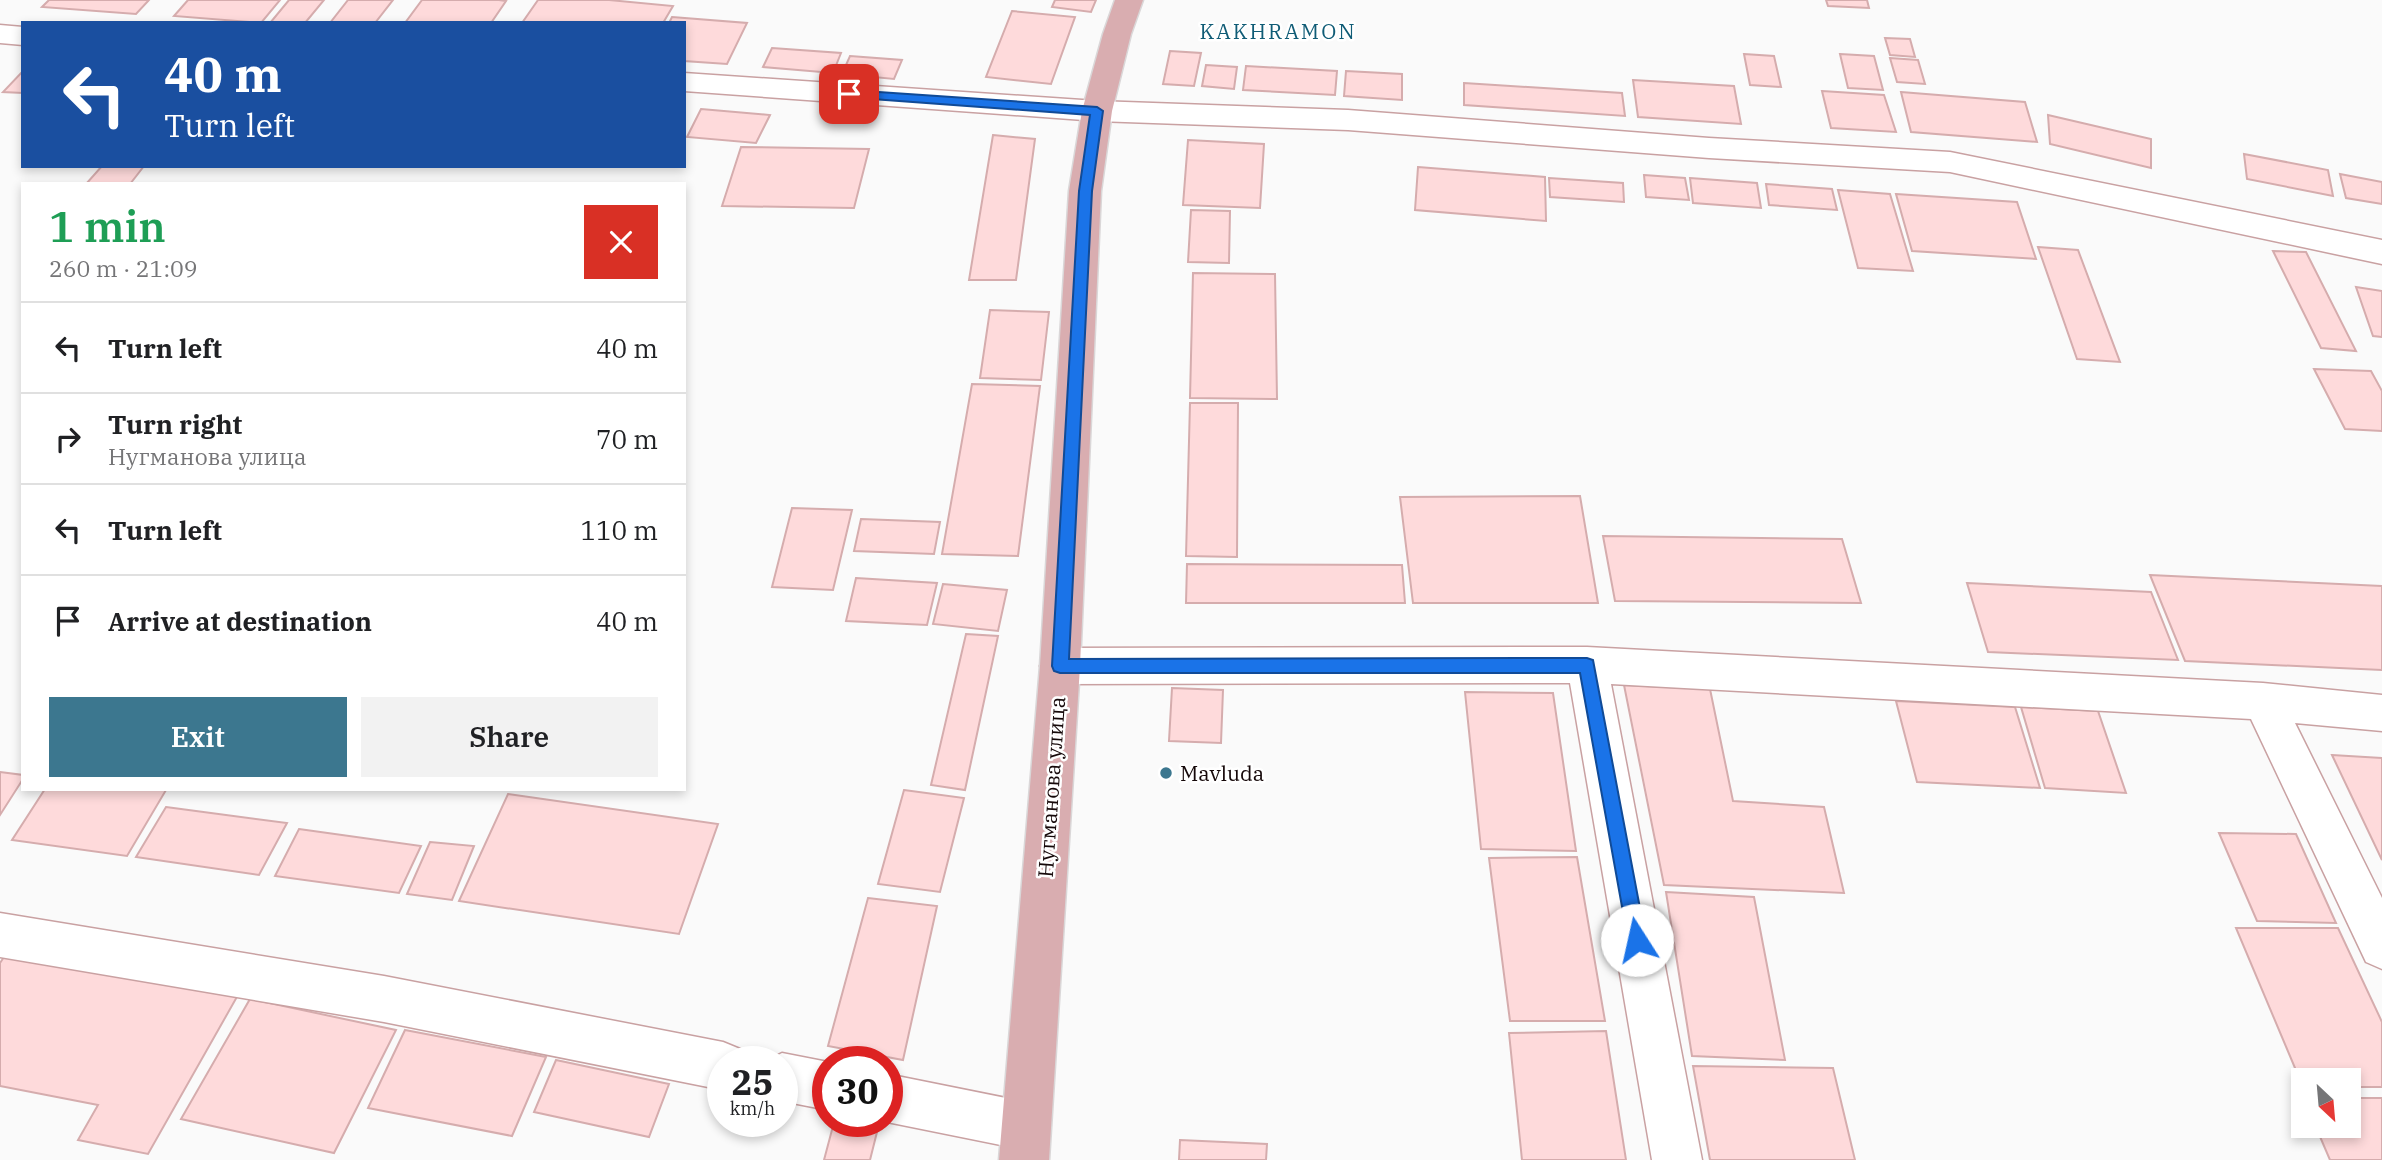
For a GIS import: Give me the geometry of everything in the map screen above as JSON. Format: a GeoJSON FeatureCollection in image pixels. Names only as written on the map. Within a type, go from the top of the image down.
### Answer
{"type":"FeatureCollection","features":[{"type":"Feature","properties":{"kind":"main road","name":"Нугманова улица"},"geometry":{"type":"LineString","coordinates":[[1025,1143],[1060,666],[1086,191],[1097,111],[1117,34],[1129,0]]}},
{"type":"Feature","properties":{"kind":"street"},"geometry":{"type":"LineString","coordinates":[[0,34],[21,36]]}},
{"type":"Feature","properties":{"kind":"street"},"geometry":{"type":"LineString","coordinates":[[686,82],[1097,111],[1348,120],[1709,148],[1950,162],[2382,252]]}},
{"type":"Feature","properties":{"kind":"street"},"geometry":{"type":"LineString","coordinates":[[1060,666],[1587,665],[2263,701],[2382,713]]}},
{"type":"Feature","properties":{"kind":"street"},"geometry":{"type":"LineString","coordinates":[[1587,665],[1677,1160]]}},
{"type":"Feature","properties":{"kind":"street"},"geometry":{"type":"LineString","coordinates":[[2263,701],[2382,946]]}},
{"type":"Feature","properties":{"kind":"street"},"geometry":{"type":"LineString","coordinates":[[0,934],[384,999],[707,1063]]}},
{"type":"Feature","properties":{"kind":"street"},"geometry":{"type":"LineString","coordinates":[[903,1103],[1025,1143]]}},
{"type":"Feature","properties":{"kind":"building"},"geometry":{"type":"Polygon","coordinates":[[[49,0],[149,0],[136,14],[42,7],[49,0]]]}},
{"type":"Feature","properties":{"kind":"building"},"geometry":{"type":"Polygon","coordinates":[[[188,0],[280,0],[263,21],[174,16],[188,0]]]}},
{"type":"Feature","properties":{"kind":"building"},"geometry":{"type":"Polygon","coordinates":[[[289,0],[324,0],[307,21],[272,21],[289,0]]]}},
{"type":"Feature","properties":{"kind":"building"},"geometry":{"type":"Polygon","coordinates":[[[348,0],[393,0],[377,21],[332,21],[348,0]]]}},
{"type":"Feature","properties":{"kind":"building"},"geometry":{"type":"Polygon","coordinates":[[[422,0],[506,1],[492,21],[406,21],[422,0]]]}},
{"type":"Feature","properties":{"kind":"building"},"geometry":{"type":"Polygon","coordinates":[[[538,0],[609,0],[673,6],[664,21],[523,21],[538,0]]]}},
{"type":"Feature","properties":{"kind":"building"},"geometry":{"type":"Polygon","coordinates":[[[1055,0],[1096,0],[1091,12],[1052,7],[1055,0]]]}},
{"type":"Feature","properties":{"kind":"building"},"geometry":{"type":"Polygon","coordinates":[[[1826,0],[1867,0],[1869,8],[1828,6],[1826,0]]]}},
{"type":"Feature","properties":{"kind":"building"},"geometry":{"type":"Polygon","coordinates":[[[1012,11],[1075,17],[1051,84],[986,77],[1012,11]]]}},
{"type":"Feature","properties":{"kind":"building"},"geometry":{"type":"Polygon","coordinates":[[[672,17],[747,23],[727,64],[686,61],[686,21],[670,21],[672,17]]]}},
{"type":"Feature","properties":{"kind":"building"},"geometry":{"type":"Polygon","coordinates":[[[1885,38],[1910,39],[1915,57],[1890,55],[1885,38]]]}},
{"type":"Feature","properties":{"kind":"building"},"geometry":{"type":"Polygon","coordinates":[[[772,48],[841,53],[833,73],[763,67],[772,48]]]}},
{"type":"Feature","properties":{"kind":"building"},"geometry":{"type":"Polygon","coordinates":[[[1170,51],[1201,53],[1194,86],[1163,84],[1170,51]]]}},
{"type":"Feature","properties":{"kind":"building"},"geometry":{"type":"Polygon","coordinates":[[[1744,54],[1774,56],[1781,87],[1750,85],[1744,54]]]}},
{"type":"Feature","properties":{"kind":"building"},"geometry":{"type":"Polygon","coordinates":[[[1840,54],[1874,56],[1883,90],[1848,88],[1840,54]]]}},
{"type":"Feature","properties":{"kind":"building"},"geometry":{"type":"Polygon","coordinates":[[[850,56],[902,60],[894,79],[842,74],[850,56]]]}},
{"type":"Feature","properties":{"kind":"building"},"geometry":{"type":"Polygon","coordinates":[[[1890,58],[1918,60],[1925,84],[1897,82],[1890,58]]]}},
{"type":"Feature","properties":{"kind":"building"},"geometry":{"type":"Polygon","coordinates":[[[1206,65],[1237,67],[1234,89],[1202,86],[1206,65]]]}},
{"type":"Feature","properties":{"kind":"building"},"geometry":{"type":"Polygon","coordinates":[[[1246,66],[1337,71],[1335,95],[1243,90],[1246,66]]]}},
{"type":"Feature","properties":{"kind":"building"},"geometry":{"type":"Polygon","coordinates":[[[1346,71],[1402,74],[1402,100],[1344,96],[1346,71]]]}},
{"type":"Feature","properties":{"kind":"building"},"geometry":{"type":"Polygon","coordinates":[[[21,73],[21,93],[3,92],[21,73]]]}},
{"type":"Feature","properties":{"kind":"building"},"geometry":{"type":"Polygon","coordinates":[[[1633,80],[1734,86],[1741,124],[1638,117],[1633,80]]]}},
{"type":"Feature","properties":{"kind":"building"},"geometry":{"type":"Polygon","coordinates":[[[1464,83],[1622,93],[1625,116],[1464,105],[1464,83]]]}},
{"type":"Feature","properties":{"kind":"building"},"geometry":{"type":"Polygon","coordinates":[[[1822,91],[1884,95],[1896,132],[1831,128],[1822,91]]]}},
{"type":"Feature","properties":{"kind":"building"},"geometry":{"type":"Polygon","coordinates":[[[1901,92],[2025,102],[2037,142],[1911,132],[1901,92]]]}},
{"type":"Feature","properties":{"kind":"building"},"geometry":{"type":"Polygon","coordinates":[[[701,109],[770,115],[756,143],[687,137],[701,109]]]}},
{"type":"Feature","properties":{"kind":"building"},"geometry":{"type":"Polygon","coordinates":[[[2048,115],[2151,139],[2151,168],[2050,144],[2048,115]]]}},
{"type":"Feature","properties":{"kind":"building"},"geometry":{"type":"Polygon","coordinates":[[[993,135],[1035,139],[1016,280],[969,280],[993,135]]]}},
{"type":"Feature","properties":{"kind":"building"},"geometry":{"type":"Polygon","coordinates":[[[1188,140],[1264,144],[1260,208],[1183,205],[1188,140]]]}},
{"type":"Feature","properties":{"kind":"building"},"geometry":{"type":"Polygon","coordinates":[[[741,147],[869,149],[854,208],[722,206],[741,147]]]}},
{"type":"Feature","properties":{"kind":"building"},"geometry":{"type":"Polygon","coordinates":[[[2244,154],[2328,170],[2333,196],[2247,179],[2244,154]]]}},
{"type":"Feature","properties":{"kind":"building"},"geometry":{"type":"Polygon","coordinates":[[[1418,167],[1545,177],[1546,221],[1415,210],[1418,167]]]}},
{"type":"Feature","properties":{"kind":"building"},"geometry":{"type":"Polygon","coordinates":[[[100,168],[142,168],[132,182],[88,182],[100,168]]]}},
{"type":"Feature","properties":{"kind":"building"},"geometry":{"type":"Polygon","coordinates":[[[2340,174],[2382,182],[2382,204],[2346,198],[2340,174]]]}},
{"type":"Feature","properties":{"kind":"building"},"geometry":{"type":"Polygon","coordinates":[[[1644,175],[1685,178],[1689,200],[1646,197],[1644,175]]]}},
{"type":"Feature","properties":{"kind":"building"},"geometry":{"type":"Polygon","coordinates":[[[1549,178],[1623,183],[1624,202],[1550,197],[1549,178]]]}},
{"type":"Feature","properties":{"kind":"building"},"geometry":{"type":"Polygon","coordinates":[[[1690,178],[1757,183],[1761,208],[1693,203],[1690,178]]]}},
{"type":"Feature","properties":{"kind":"building"},"geometry":{"type":"Polygon","coordinates":[[[1766,184],[1832,189],[1837,210],[1769,205],[1766,184]]]}},
{"type":"Feature","properties":{"kind":"building"},"geometry":{"type":"Polygon","coordinates":[[[1838,190],[1890,194],[1913,271],[1858,268],[1838,190]]]}},
{"type":"Feature","properties":{"kind":"building"},"geometry":{"type":"Polygon","coordinates":[[[1896,194],[2017,202],[2036,259],[1912,251],[1896,194]]]}},
{"type":"Feature","properties":{"kind":"building"},"geometry":{"type":"Polygon","coordinates":[[[1191,210],[1230,211],[1229,263],[1188,262],[1191,210]]]}},
{"type":"Feature","properties":{"kind":"building"},"geometry":{"type":"Polygon","coordinates":[[[2038,247],[2078,250],[2120,362],[2077,359],[2038,247]]]}},
{"type":"Feature","properties":{"kind":"building"},"geometry":{"type":"Polygon","coordinates":[[[2273,251],[2306,252],[2356,351],[2321,348],[2273,251]]]}},
{"type":"Feature","properties":{"kind":"building"},"geometry":{"type":"Polygon","coordinates":[[[1193,273],[1275,274],[1277,399],[1190,398],[1193,273]]]}},
{"type":"Feature","properties":{"kind":"building"},"geometry":{"type":"Polygon","coordinates":[[[2356,287],[2382,291],[2382,337],[2373,336],[2356,287]]]}},
{"type":"Feature","properties":{"kind":"building"},"geometry":{"type":"Polygon","coordinates":[[[990,310],[1049,312],[1041,380],[980,378],[990,310]]]}},
{"type":"Feature","properties":{"kind":"building"},"geometry":{"type":"Polygon","coordinates":[[[2314,369],[2371,371],[2382,391],[2382,431],[2345,429],[2314,369]]]}},
{"type":"Feature","properties":{"kind":"building"},"geometry":{"type":"Polygon","coordinates":[[[972,384],[1040,386],[1018,556],[942,554],[972,384]]]}},
{"type":"Feature","properties":{"kind":"building"},"geometry":{"type":"Polygon","coordinates":[[[1190,403],[1238,403],[1237,557],[1186,556],[1190,403]]]}},
{"type":"Feature","properties":{"kind":"building"},"geometry":{"type":"Polygon","coordinates":[[[1580,496],[1598,603],[1413,603],[1400,497],[1580,496]]]}},
{"type":"Feature","properties":{"kind":"building"},"geometry":{"type":"Polygon","coordinates":[[[792,508],[852,510],[833,590],[772,587],[792,508]]]}},
{"type":"Feature","properties":{"kind":"building"},"geometry":{"type":"Polygon","coordinates":[[[861,519],[940,522],[934,554],[854,551],[861,519]]]}},
{"type":"Feature","properties":{"kind":"building"},"geometry":{"type":"Polygon","coordinates":[[[1603,536],[1842,539],[1861,603],[1615,601],[1603,536]]]}},
{"type":"Feature","properties":{"kind":"building"},"geometry":{"type":"Polygon","coordinates":[[[1187,564],[1402,565],[1405,603],[1186,603],[1187,564]]]}},
{"type":"Feature","properties":{"kind":"building"},"geometry":{"type":"Polygon","coordinates":[[[2150,575],[2382,586],[2382,670],[2185,661],[2150,575]]]}},
{"type":"Feature","properties":{"kind":"building"},"geometry":{"type":"Polygon","coordinates":[[[856,578],[937,583],[927,625],[846,621],[856,578]]]}},
{"type":"Feature","properties":{"kind":"building"},"geometry":{"type":"Polygon","coordinates":[[[1967,583],[2151,592],[2178,660],[1988,652],[1967,583]]]}},
{"type":"Feature","properties":{"kind":"building"},"geometry":{"type":"Polygon","coordinates":[[[943,584],[1007,590],[998,631],[933,624],[943,584]]]}},
{"type":"Feature","properties":{"kind":"building"},"geometry":{"type":"Polygon","coordinates":[[[966,634],[998,636],[965,790],[931,785],[966,634]]]}},
{"type":"Feature","properties":{"kind":"building"},"geometry":{"type":"Polygon","coordinates":[[[1624,685],[1710,689],[1733,801],[1824,807],[1844,893],[1664,885],[1624,685]]]}},
{"type":"Feature","properties":{"kind":"building"},"geometry":{"type":"Polygon","coordinates":[[[1172,688],[1223,690],[1221,743],[1169,741],[1172,688]]]}},
{"type":"Feature","properties":{"kind":"building"},"geometry":{"type":"Polygon","coordinates":[[[1465,692],[1553,693],[1576,851],[1481,849],[1465,692]]]}},
{"type":"Feature","properties":{"kind":"building"},"geometry":{"type":"Polygon","coordinates":[[[1896,701],[2015,707],[2040,788],[1917,782],[1896,701]]]}},
{"type":"Feature","properties":{"kind":"building"},"geometry":{"type":"Polygon","coordinates":[[[2021,707],[2098,711],[2126,793],[2045,788],[2021,707]]]}},
{"type":"Feature","properties":{"kind":"building"},"geometry":{"type":"Polygon","coordinates":[[[2332,755],[2382,758],[2382,860],[2332,755]]]}},
{"type":"Feature","properties":{"kind":"building"},"geometry":{"type":"Polygon","coordinates":[[[0,772],[21,775],[21,782],[0,815],[0,772]]]}},
{"type":"Feature","properties":{"kind":"building"},"geometry":{"type":"Polygon","coordinates":[[[904,790],[964,798],[940,892],[878,884],[904,790]]]}},
{"type":"Feature","properties":{"kind":"building"},"geometry":{"type":"Polygon","coordinates":[[[44,791],[165,791],[127,856],[12,840],[44,791]]]}},
{"type":"Feature","properties":{"kind":"building"},"geometry":{"type":"Polygon","coordinates":[[[508,794],[718,824],[679,934],[459,901],[508,794]]]}},
{"type":"Feature","properties":{"kind":"building"},"geometry":{"type":"Polygon","coordinates":[[[166,807],[287,823],[259,875],[136,857],[166,807]]]}},
{"type":"Feature","properties":{"kind":"building"},"geometry":{"type":"Polygon","coordinates":[[[299,829],[421,846],[399,893],[275,876],[299,829]]]}},
{"type":"Feature","properties":{"kind":"building"},"geometry":{"type":"Polygon","coordinates":[[[2219,833],[2296,834],[2336,923],[2257,921],[2219,833]]]}},
{"type":"Feature","properties":{"kind":"building"},"geometry":{"type":"Polygon","coordinates":[[[430,842],[474,846],[452,900],[407,894],[430,842]]]}},
{"type":"Feature","properties":{"kind":"building"},"geometry":{"type":"Polygon","coordinates":[[[1577,857],[1605,1021],[1510,1021],[1489,858],[1577,857]]]}},
{"type":"Feature","properties":{"kind":"building"},"geometry":{"type":"Polygon","coordinates":[[[1666,892],[1754,897],[1785,1060],[1692,1056],[1666,892]]]}},
{"type":"Feature","properties":{"kind":"building"},"geometry":{"type":"Polygon","coordinates":[[[868,898],[937,906],[903,1060],[903,1046],[828,1046],[868,898]]]}},
{"type":"Feature","properties":{"kind":"building"},"geometry":{"type":"Polygon","coordinates":[[[2236,928],[2338,928],[2382,1022],[2382,1087],[2361,1087],[2361,1068],[2295,1068],[2236,928]]]}},
{"type":"Feature","properties":{"kind":"building"},"geometry":{"type":"Polygon","coordinates":[[[10,948],[238,995],[148,1154],[78,1140],[98,1105],[0,1086],[0,963],[10,948]]]}},
{"type":"Feature","properties":{"kind":"building"},"geometry":{"type":"Polygon","coordinates":[[[250,999],[396,1030],[334,1153],[181,1119],[250,999]]]}},
{"type":"Feature","properties":{"kind":"building"},"geometry":{"type":"Polygon","coordinates":[[[405,1030],[546,1057],[512,1136],[368,1108],[405,1030]]]}},
{"type":"Feature","properties":{"kind":"building"},"geometry":{"type":"Polygon","coordinates":[[[1606,1031],[1626,1160],[1522,1160],[1509,1033],[1606,1031]]]}},
{"type":"Feature","properties":{"kind":"building"},"geometry":{"type":"Polygon","coordinates":[[[556,1060],[669,1084],[649,1137],[534,1112],[556,1060]]]}},
{"type":"Feature","properties":{"kind":"building"},"geometry":{"type":"Polygon","coordinates":[[[1693,1066],[1833,1068],[1855,1160],[1710,1160],[1693,1066]]]}},
{"type":"Feature","properties":{"kind":"building"},"geometry":{"type":"Polygon","coordinates":[[[2361,1098],[2382,1098],[2382,1160],[2330,1160],[2321,1138],[2361,1138],[2361,1098]]]}},
{"type":"Feature","properties":{"kind":"building"},"geometry":{"type":"Polygon","coordinates":[[[830,1137],[876,1137],[870,1160],[824,1160],[830,1137]]]}},
{"type":"Feature","properties":{"kind":"building"},"geometry":{"type":"Polygon","coordinates":[[[1180,1140],[1267,1144],[1266,1160],[1179,1160],[1180,1140]]]}},
{"type":"Feature","properties":{"kind":"place","name":"Mavluda"},"geometry":{"type":"Point","coordinates":[1166,773]}},
{"type":"Feature","properties":{"kind":"district","name":"KAKHRAMON"},"geometry":{"type":"Point","coordinates":[1278,31]}},
{"type":"Feature","properties":{"kind":"route"},"geometry":{"type":"LineString","coordinates":[[849,94],[1097,111],[1086,191],[1060,666],[1587,665],[1637,940]]}}]}
